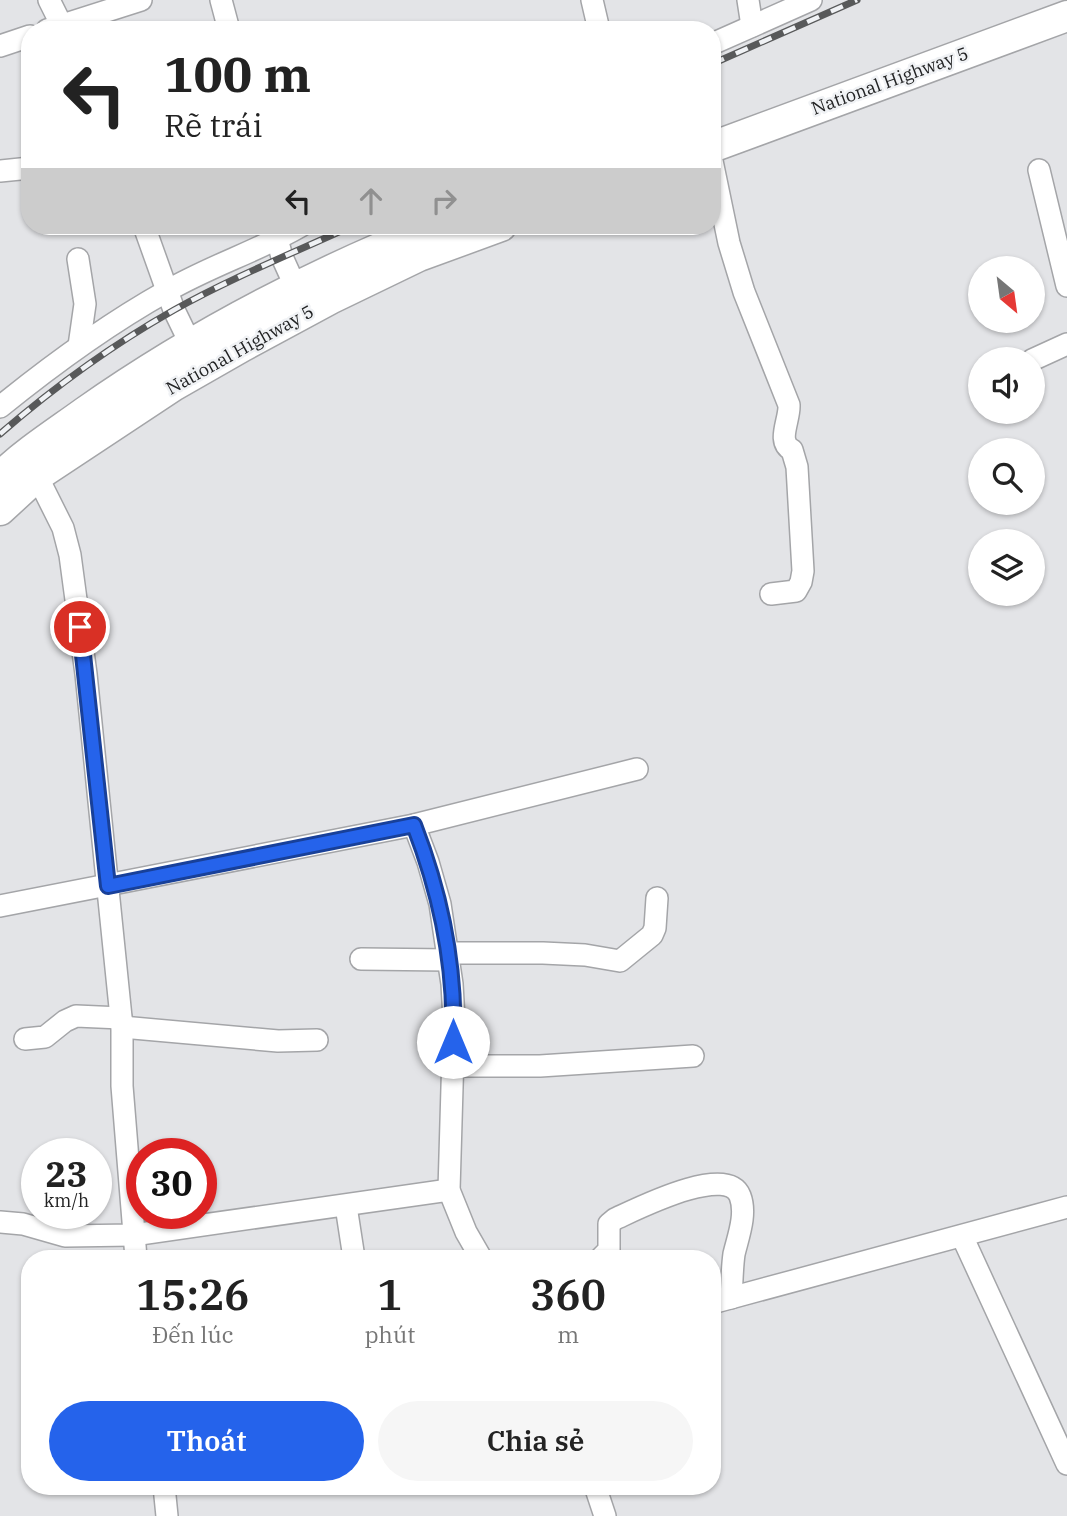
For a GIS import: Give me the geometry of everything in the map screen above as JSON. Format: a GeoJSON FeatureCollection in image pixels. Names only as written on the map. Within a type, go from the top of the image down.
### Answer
{"type":"FeatureCollection","features":[{"type":"Feature","properties":{"kind":"highway","name":"National Highway 5"},"geometry":{"type":"LineString","coordinates":[[721,123],[1066,0]]}},
{"type":"Feature","properties":{"kind":"highway","name":"National Highway 5"},"geometry":{"type":"LineString","coordinates":[[721,144],[1067,16]]}},
{"type":"Feature","properties":{"kind":"highway","name":"National Highway 5"},"geometry":{"type":"LineString","coordinates":[[0,477],[19,458],[190,343],[296,288],[410,235]]}},
{"type":"Feature","properties":{"kind":"highway","name":"National Highway 5"},"geometry":{"type":"LineString","coordinates":[[0,510],[37,475],[173,386],[330,299],[419,256],[476,235]]}},
{"type":"Feature","properties":{"kind":"street"},"geometry":{"type":"LineString","coordinates":[[49,0],[56,21]]}},
{"type":"Feature","properties":{"kind":"street"},"geometry":{"type":"LineString","coordinates":[[79,21],[141,0]]}},
{"type":"Feature","properties":{"kind":"street"},"geometry":{"type":"LineString","coordinates":[[221,0],[227,21]]}},
{"type":"Feature","properties":{"kind":"street"},"geometry":{"type":"LineString","coordinates":[[592,0],[597,21]]}},
{"type":"Feature","properties":{"kind":"street"},"geometry":{"type":"LineString","coordinates":[[748,0],[752,26]]}},
{"type":"Feature","properties":{"kind":"street"},"geometry":{"type":"LineString","coordinates":[[721,40],[811,0]]}},
{"type":"Feature","properties":{"kind":"street"},"geometry":{"type":"LineString","coordinates":[[0,46],[21,39]]}},
{"type":"Feature","properties":{"kind":"street"},"geometry":{"type":"LineString","coordinates":[[0,171],[21,170]]}},
{"type":"Feature","properties":{"kind":"street"},"geometry":{"type":"LineString","coordinates":[[1039,170],[1067,286]]}},
{"type":"Feature","properties":{"kind":"street"},"geometry":{"type":"LineString","coordinates":[[721,204],[744,292],[789,405],[790,415],[783,441],[786,447],[792,450],[797,467],[803,570],[801,582],[796,591],[771,594]]}},
{"type":"Feature","properties":{"kind":"street"},"geometry":{"type":"LineString","coordinates":[[147,235],[174,310],[190,343]]}},
{"type":"Feature","properties":{"kind":"street"},"geometry":{"type":"LineString","coordinates":[[0,407],[79,346],[168,290],[271,235]]}},
{"type":"Feature","properties":{"kind":"street"},"geometry":{"type":"LineString","coordinates":[[276,235],[296,288]]}},
{"type":"Feature","properties":{"kind":"street"},"geometry":{"type":"LineString","coordinates":[[78,259],[85,304],[79,346]]}},
{"type":"Feature","properties":{"kind":"street"},"geometry":{"type":"LineString","coordinates":[[1045,354],[1067,344]]}},
{"type":"Feature","properties":{"kind":"street"},"geometry":{"type":"LineString","coordinates":[[37,475],[63,528],[70,555],[86,674],[121,1022],[121,1086],[135,1250]]}},
{"type":"Feature","properties":{"kind":"street"},"geometry":{"type":"LineString","coordinates":[[0,906],[414,825],[637,769]]}},
{"type":"Feature","properties":{"kind":"street"},"geometry":{"type":"LineString","coordinates":[[414,825],[440,904],[448,956],[454,1019],[449,1190],[476,1250]]}},
{"type":"Feature","properties":{"kind":"street"},"geometry":{"type":"LineString","coordinates":[[361,959],[543,953],[585,955],[620,961],[652,935],[657,898]]}},
{"type":"Feature","properties":{"kind":"street"},"geometry":{"type":"LineString","coordinates":[[25,1039],[45,1037],[76,1016],[278,1041],[317,1040]]}},
{"type":"Feature","properties":{"kind":"street"},"geometry":{"type":"LineString","coordinates":[[452,1066],[540,1066],[693,1056]]}},
{"type":"Feature","properties":{"kind":"street"},"geometry":{"type":"LineString","coordinates":[[609,1250],[609,1224],[615,1219],[670,1195],[727,1183],[740,1196],[742,1212],[739,1239],[722,1300],[1067,1207]]}},
{"type":"Feature","properties":{"kind":"street"},"geometry":{"type":"LineString","coordinates":[[0,1222],[23,1224],[65,1236],[133,1235],[449,1190]]}},
{"type":"Feature","properties":{"kind":"street"},"geometry":{"type":"LineString","coordinates":[[346,1206],[353,1250]]}},
{"type":"Feature","properties":{"kind":"street"},"geometry":{"type":"LineString","coordinates":[[962,1236],[1067,1464]]}},
{"type":"Feature","properties":{"kind":"street"},"geometry":{"type":"LineString","coordinates":[[165,1495],[167,1516]]}},
{"type":"Feature","properties":{"kind":"street"},"geometry":{"type":"LineString","coordinates":[[598,1495],[605,1516]]}},
{"type":"Feature","properties":{"kind":"railway"},"geometry":{"type":"LineString","coordinates":[[721,60],[857,0]]}},
{"type":"Feature","properties":{"kind":"railway"},"geometry":{"type":"LineString","coordinates":[[0,434],[84,368],[151,323],[218,287],[332,235]]}},
{"type":"Feature","properties":{"kind":"route"},"geometry":{"type":"LineString","coordinates":[[80,627],[108,886],[414,825],[440,904],[452,984],[453,1042]]}}]}
